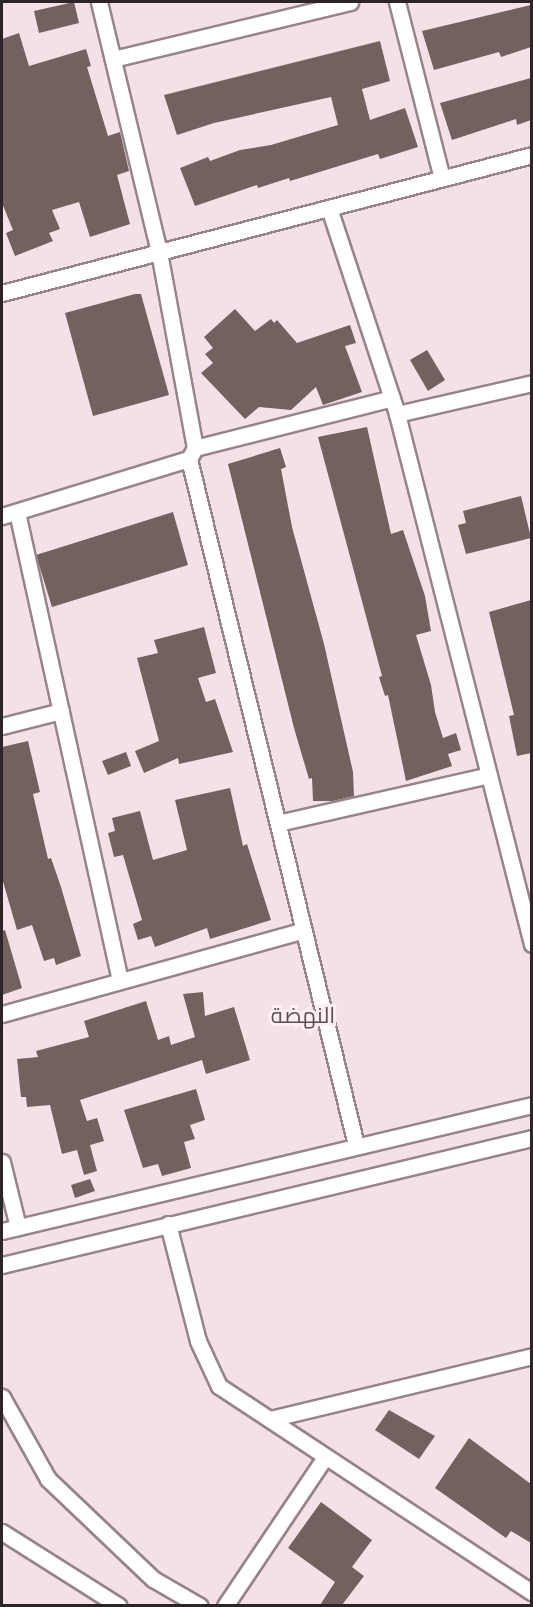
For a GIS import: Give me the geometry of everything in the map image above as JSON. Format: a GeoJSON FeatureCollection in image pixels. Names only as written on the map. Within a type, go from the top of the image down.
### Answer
{"type":"FeatureCollection","features":[{"type":"Feature","properties":{"kind":"street"},"geometry":{"type":"LineString","coordinates":[[99,2],[159,252],[192,453],[356,1145]]}},
{"type":"Feature","properties":{"kind":"street"},"geometry":{"type":"LineString","coordinates":[[113,59],[304,7],[350,2]]}},
{"type":"Feature","properties":{"kind":"street"},"geometry":{"type":"LineString","coordinates":[[397,2],[442,178]]}},
{"type":"Feature","properties":{"kind":"street"},"geometry":{"type":"LineString","coordinates":[[2,293],[531,155]]}},
{"type":"Feature","properties":{"kind":"street"},"geometry":{"type":"LineString","coordinates":[[329,208],[397,414],[489,775],[526,898],[531,944]]}},
{"type":"Feature","properties":{"kind":"street"},"geometry":{"type":"LineString","coordinates":[[397,414],[531,383]]}},
{"type":"Feature","properties":{"kind":"street"},"geometry":{"type":"LineString","coordinates":[[2,516],[192,453],[392,398]]}},
{"type":"Feature","properties":{"kind":"street"},"geometry":{"type":"LineString","coordinates":[[17,512],[120,981]]}},
{"type":"Feature","properties":{"kind":"street"},"geometry":{"type":"LineString","coordinates":[[2,726],[61,711]]}},
{"type":"Feature","properties":{"kind":"street"},"geometry":{"type":"LineString","coordinates":[[278,823],[489,775]]}},
{"type":"Feature","properties":{"kind":"street"},"geometry":{"type":"LineString","coordinates":[[2,1014],[304,930]]}},
{"type":"Feature","properties":{"kind":"street"},"geometry":{"type":"LineString","coordinates":[[2,1231],[531,1105]]}},
{"type":"Feature","properties":{"kind":"street"},"geometry":{"type":"LineString","coordinates":[[2,1265],[531,1138]]}},
{"type":"Feature","properties":{"kind":"street"},"geometry":{"type":"LineString","coordinates":[[2,1162],[18,1227]]}},
{"type":"Feature","properties":{"kind":"street"},"geometry":{"type":"LineString","coordinates":[[168,1224],[198,1341],[219,1386],[531,1592]]}},
{"type":"Feature","properties":{"kind":"street"},"geometry":{"type":"LineString","coordinates":[[270,1419],[527,1361]]}},
{"type":"Feature","properties":{"kind":"street"},"geometry":{"type":"LineString","coordinates":[[2,1397],[48,1479],[153,1579],[200,1605]]}},
{"type":"Feature","properties":{"kind":"street"},"geometry":{"type":"LineString","coordinates":[[225,1605],[325,1457]]}},
{"type":"Feature","properties":{"kind":"street"},"geometry":{"type":"LineString","coordinates":[[2,1532],[119,1605]]}},
{"type":"Feature","properties":{"kind":"building"},"geometry":{"type":"Polygon","coordinates":[[[74,2],[79,23],[39,33],[34,11],[74,2]]]}},
{"type":"Feature","properties":{"kind":"building"},"geometry":{"type":"Polygon","coordinates":[[[531,5],[531,47],[501,57],[499,52],[434,70],[422,31],[531,5]]]}},
{"type":"Feature","properties":{"kind":"building"},"geometry":{"type":"Polygon","coordinates":[[[19,33],[29,66],[86,49],[91,66],[87,67],[108,136],[120,132],[129,171],[117,175],[130,224],[90,237],[79,202],[52,210],[60,229],[49,233],[53,241],[15,256],[6,233],[13,230],[2,203],[2,39],[19,33]]]}},
{"type":"Feature","properties":{"kind":"building"},"geometry":{"type":"Polygon","coordinates":[[[380,41],[390,81],[362,89],[370,120],[405,108],[418,147],[380,159],[378,154],[290,181],[289,178],[258,188],[257,185],[195,206],[180,168],[208,157],[210,161],[240,150],[271,145],[338,125],[331,97],[214,123],[177,135],[164,95],[380,41]]]}},
{"type":"Feature","properties":{"kind":"building"},"geometry":{"type":"Polygon","coordinates":[[[531,78],[531,120],[517,125],[516,119],[452,140],[440,103],[531,78]]]}},
{"type":"Feature","properties":{"kind":"building"},"geometry":{"type":"Polygon","coordinates":[[[141,294],[169,395],[93,416],[65,313],[141,294]]]}},
{"type":"Feature","properties":{"kind":"building"},"geometry":{"type":"Polygon","coordinates":[[[235,309],[255,331],[271,319],[274,323],[277,320],[297,343],[350,325],[356,343],[345,346],[362,392],[323,405],[316,387],[291,410],[259,407],[245,419],[201,373],[213,363],[205,354],[213,348],[204,337],[235,309]]]}},
{"type":"Feature","properties":{"kind":"building"},"geometry":{"type":"Polygon","coordinates":[[[427,350],[445,380],[428,391],[410,360],[427,350]]]}},
{"type":"Feature","properties":{"kind":"building"},"geometry":{"type":"Polygon","coordinates":[[[367,427],[391,534],[403,530],[425,596],[431,631],[416,635],[431,685],[435,712],[443,738],[456,733],[461,750],[448,754],[452,766],[406,781],[388,695],[385,696],[379,677],[382,676],[318,437],[367,427]]]}},
{"type":"Feature","properties":{"kind":"building"},"geometry":{"type":"Polygon","coordinates":[[[280,448],[286,467],[281,469],[292,527],[324,644],[353,772],[354,796],[333,801],[313,801],[312,778],[309,779],[294,728],[228,464],[280,448]]]}},
{"type":"Feature","properties":{"kind":"building"},"geometry":{"type":"Polygon","coordinates":[[[521,496],[531,538],[466,554],[458,525],[466,523],[463,511],[521,496]]]}},
{"type":"Feature","properties":{"kind":"building"},"geometry":{"type":"Polygon","coordinates":[[[173,512],[188,565],[52,607],[36,555],[173,512]]]}},
{"type":"Feature","properties":{"kind":"building"},"geometry":{"type":"Polygon","coordinates":[[[531,600],[531,753],[517,756],[509,716],[514,715],[489,612],[531,600]]]}},
{"type":"Feature","properties":{"kind":"building"},"geometry":{"type":"Polygon","coordinates":[[[204,627],[216,673],[198,678],[206,702],[215,699],[233,752],[179,764],[178,758],[144,773],[135,751],[159,741],[137,658],[158,653],[154,640],[204,627]]]}},
{"type":"Feature","properties":{"kind":"building"},"geometry":{"type":"Polygon","coordinates":[[[28,741],[40,792],[33,794],[48,859],[51,858],[61,887],[81,956],[56,965],[54,958],[44,961],[32,925],[17,930],[2,878],[2,747],[28,741]]]}},
{"type":"Feature","properties":{"kind":"building"},"geometry":{"type":"Polygon","coordinates":[[[126,752],[131,766],[108,775],[102,761],[126,752]]]}},
{"type":"Feature","properties":{"kind":"building"},"geometry":{"type":"Polygon","coordinates":[[[230,788],[243,846],[247,844],[271,920],[210,939],[207,928],[155,947],[151,936],[138,940],[133,924],[142,920],[123,855],[114,857],[108,833],[115,831],[112,818],[140,811],[153,860],[187,850],[175,800],[230,788]]]}},
{"type":"Feature","properties":{"kind":"building"},"geometry":{"type":"Polygon","coordinates":[[[5,930],[22,988],[2,995],[2,931],[5,930]]]}},
{"type":"Feature","properties":{"kind":"building"},"geometry":{"type":"Polygon","coordinates":[[[203,992],[205,1016],[234,1007],[250,1060],[206,1074],[202,1060],[80,1100],[87,1121],[97,1118],[104,1141],[90,1145],[97,1171],[84,1175],[77,1150],[62,1154],[50,1105],[27,1107],[26,1097],[21,1097],[17,1059],[38,1057],[36,1051],[89,1037],[84,1021],[146,1001],[158,1040],[169,1036],[171,1045],[195,1037],[183,994],[203,992]]]}},
{"type":"Feature","properties":{"kind":"building"},"geometry":{"type":"Polygon","coordinates":[[[196,1089],[205,1120],[190,1125],[195,1139],[184,1142],[191,1168],[162,1176],[158,1164],[143,1168],[124,1110],[196,1089]]]}},
{"type":"Feature","properties":{"kind":"building"},"geometry":{"type":"Polygon","coordinates":[[[90,1179],[95,1191],[75,1198],[71,1185],[90,1179]]]}},
{"type":"Feature","properties":{"kind":"building"},"geometry":{"type":"Polygon","coordinates":[[[389,1410],[435,1436],[419,1459],[375,1430],[389,1410]]]}},
{"type":"Feature","properties":{"kind":"building"},"geometry":{"type":"Polygon","coordinates":[[[469,1438],[531,1484],[531,1543],[511,1531],[506,1538],[435,1488],[469,1438]]]}},
{"type":"Feature","properties":{"kind":"building"},"geometry":{"type":"Polygon","coordinates":[[[321,1502],[372,1540],[352,1567],[364,1576],[342,1605],[320,1605],[335,1582],[288,1548],[321,1502]]]}},
{"type":"Feature","properties":{"kind":"district","name":"النهضة"},"geometry":{"type":"Point","coordinates":[303,1016]}}]}
